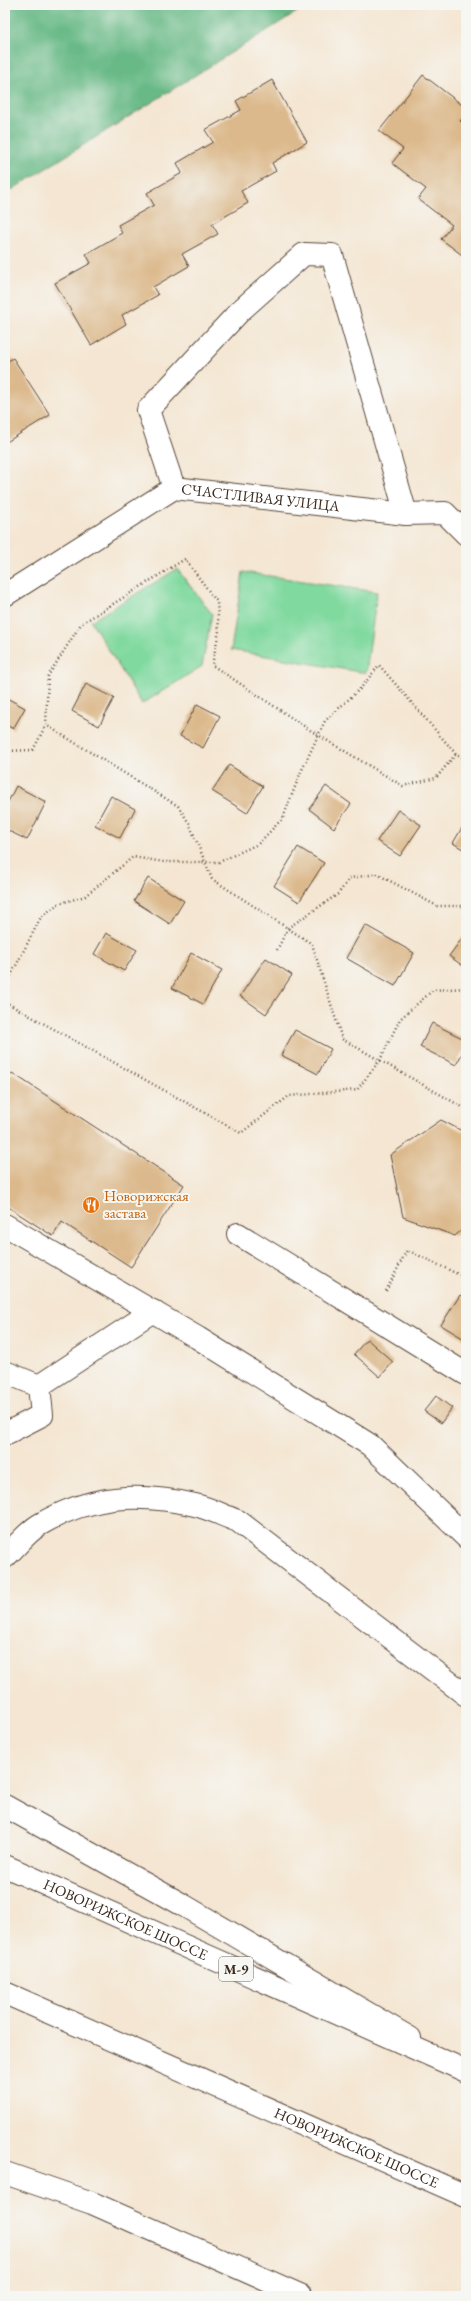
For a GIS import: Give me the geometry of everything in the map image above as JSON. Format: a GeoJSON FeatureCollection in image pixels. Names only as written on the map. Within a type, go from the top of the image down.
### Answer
{"type":"FeatureCollection","features":[{"type":"Feature","properties":{"kind":"main road"},"geometry":{"type":"LineString","coordinates":[[174,488],[148,410],[240,311],[304,254],[332,255],[406,514]]}},
{"type":"Feature","properties":{"kind":"main road","name":"СЧАСТЛИВАЯ УЛИЦА"},"geometry":{"type":"LineString","coordinates":[[5,595],[174,488],[406,514],[445,513],[466,534]]}},
{"type":"Feature","properties":{"kind":"main road"},"geometry":{"type":"LineString","coordinates":[[5,1225],[153,1311],[370,1445],[466,1537]]}},
{"type":"Feature","properties":{"kind":"main road"},"geometry":{"type":"LineString","coordinates":[[238,1234],[466,1374]]}},
{"type":"Feature","properties":{"kind":"main road"},"geometry":{"type":"LineString","coordinates":[[39,1386],[153,1311]]}},
{"type":"Feature","properties":{"kind":"main road"},"geometry":{"type":"LineString","coordinates":[[5,1372],[39,1386]]}},
{"type":"Feature","properties":{"kind":"main road"},"geometry":{"type":"LineString","coordinates":[[5,1434],[42,1415],[39,1386]]}},
{"type":"Feature","properties":{"kind":"main road"},"geometry":{"type":"LineString","coordinates":[[5,1557],[37,1526],[73,1508],[117,1497],[156,1499],[196,1505],[238,1521],[466,1695]]}},
{"type":"Feature","properties":{"kind":"main road"},"geometry":{"type":"LineString","coordinates":[[7,1804],[466,2071]]}},
{"type":"Feature","properties":{"kind":"main road","name":"НОВОРИЖСКОЕ ШОССЕ"},"geometry":{"type":"LineString","coordinates":[[5,1866],[466,2071]]}},
{"type":"Feature","properties":{"kind":"main road","name":"НОВОРИЖСКОЕ ШОССЕ"},"geometry":{"type":"LineString","coordinates":[[5,1992],[466,2196]]}},
{"type":"Feature","properties":{"kind":"main road"},"geometry":{"type":"LineString","coordinates":[[5,2173],[92,2203],[302,2296]]}},
{"type":"Feature","properties":{"kind":"path"},"geometry":{"type":"LineString","coordinates":[[5,751],[33,750],[46,725],[48,676],[81,624],[185,559],[217,602],[219,631],[212,665],[318,735],[403,786],[436,778],[456,754]]}},
{"type":"Feature","properties":{"kind":"path"},"geometry":{"type":"LineString","coordinates":[[5,987],[41,917],[58,904],[85,896],[133,857],[164,862],[219,862],[258,844],[283,818],[318,735],[325,722],[361,688],[379,665],[456,754],[466,759]]}},
{"type":"Feature","properties":{"kind":"path"},"geometry":{"type":"LineString","coordinates":[[46,725],[77,746],[178,806],[189,823],[212,879],[312,944],[342,1038],[466,1109]]}},
{"type":"Feature","properties":{"kind":"path"},"geometry":{"type":"LineString","coordinates":[[277,950],[288,928],[338,894],[350,878],[377,874],[437,906],[466,906]]}},
{"type":"Feature","properties":{"kind":"path"},"geometry":{"type":"LineString","coordinates":[[5,1002],[241,1133],[289,1096],[357,1090],[380,1060],[400,1019],[433,990],[466,988]]}},
{"type":"Feature","properties":{"kind":"path"},"geometry":{"type":"LineString","coordinates":[[372,1316],[407,1250],[466,1278]]}},
{"type":"Feature","properties":{"kind":"green space"},"geometry":{"type":"Polygon","coordinates":[[[5,5],[308,5],[5,194],[5,5]]]}},
{"type":"Feature","properties":{"kind":"green space"},"geometry":{"type":"Polygon","coordinates":[[[177,569],[212,614],[202,666],[142,704],[91,621],[177,569]]]}},
{"type":"Feature","properties":{"kind":"green space"},"geometry":{"type":"Polygon","coordinates":[[[243,572],[377,592],[366,673],[231,650],[243,572]]]}},
{"type":"Feature","properties":{"kind":"building"},"geometry":{"type":"Polygon","coordinates":[[[423,75],[466,108],[466,113],[460,121],[466,125],[466,258],[441,239],[452,225],[418,199],[426,189],[392,163],[403,149],[379,131],[423,75]]]}},
{"type":"Feature","properties":{"kind":"building"},"geometry":{"type":"Polygon","coordinates":[[[272,80],[307,142],[272,163],[276,171],[241,191],[248,203],[212,224],[218,234],[182,254],[189,266],[153,287],[158,295],[122,315],[126,324],[91,345],[55,283],[91,263],[86,254],[122,233],[118,225],[154,205],[147,193],[182,173],[177,163],[213,142],[205,130],[241,110],[236,101],[272,80]]]}},
{"type":"Feature","properties":{"kind":"building"},"geometry":{"type":"Polygon","coordinates":[[[13,358],[50,415],[5,443],[5,363],[13,358]]]}},
{"type":"Feature","properties":{"kind":"building"},"geometry":{"type":"Polygon","coordinates":[[[86,684],[114,698],[99,726],[72,711],[86,684]]]}},
{"type":"Feature","properties":{"kind":"building"},"geometry":{"type":"Polygon","coordinates":[[[5,697],[25,708],[13,729],[5,724],[5,697]]]}},
{"type":"Feature","properties":{"kind":"building"},"geometry":{"type":"Polygon","coordinates":[[[197,704],[220,716],[203,748],[180,736],[197,704]]]}},
{"type":"Feature","properties":{"kind":"building"},"geometry":{"type":"Polygon","coordinates":[[[229,765],[263,786],[247,813],[212,791],[229,765]]]}},
{"type":"Feature","properties":{"kind":"building"},"geometry":{"type":"Polygon","coordinates":[[[16,786],[46,802],[27,840],[5,829],[5,808],[16,786]]]}},
{"type":"Feature","properties":{"kind":"building"},"geometry":{"type":"Polygon","coordinates":[[[326,786],[351,804],[334,828],[309,809],[326,786]]]}},
{"type":"Feature","properties":{"kind":"building"},"geometry":{"type":"Polygon","coordinates":[[[111,796],[135,809],[120,838],[95,825],[111,796]]]}},
{"type":"Feature","properties":{"kind":"building"},"geometry":{"type":"Polygon","coordinates":[[[398,810],[421,825],[400,856],[377,841],[398,810]]]}},
{"type":"Feature","properties":{"kind":"building"},"geometry":{"type":"Polygon","coordinates":[[[466,821],[466,851],[453,843],[466,821]]]}},
{"type":"Feature","properties":{"kind":"building"},"geometry":{"type":"Polygon","coordinates":[[[298,847],[324,863],[299,902],[274,886],[298,847]]]}},
{"type":"Feature","properties":{"kind":"building"},"geometry":{"type":"Polygon","coordinates":[[[148,878],[184,901],[170,924],[134,901],[148,878]]]}},
{"type":"Feature","properties":{"kind":"building"},"geometry":{"type":"Polygon","coordinates":[[[365,925],[414,953],[395,986],[346,958],[365,925]]]}},
{"type":"Feature","properties":{"kind":"building"},"geometry":{"type":"Polygon","coordinates":[[[106,933],[137,950],[124,971],[94,954],[106,933]]]}},
{"type":"Feature","properties":{"kind":"building"},"geometry":{"type":"Polygon","coordinates":[[[466,933],[466,968],[449,956],[466,933]]]}},
{"type":"Feature","properties":{"kind":"building"},"geometry":{"type":"Polygon","coordinates":[[[191,953],[222,970],[203,1004],[172,988],[191,953]]]}},
{"type":"Feature","properties":{"kind":"building"},"geometry":{"type":"Polygon","coordinates":[[[266,958],[292,975],[266,1014],[240,996],[266,958]]]}},
{"type":"Feature","properties":{"kind":"building"},"geometry":{"type":"Polygon","coordinates":[[[432,1023],[466,1040],[466,1046],[456,1065],[420,1047],[432,1023]]]}},
{"type":"Feature","properties":{"kind":"building"},"geometry":{"type":"Polygon","coordinates":[[[295,1030],[331,1049],[318,1074],[281,1055],[295,1030]]]}},
{"type":"Feature","properties":{"kind":"building"},"geometry":{"type":"Polygon","coordinates":[[[12,1073],[184,1185],[131,1267],[62,1222],[53,1236],[5,1205],[5,1083],[12,1073]]]}},
{"type":"Feature","properties":{"kind":"building"},"geometry":{"type":"Polygon","coordinates":[[[441,1120],[466,1133],[466,1226],[455,1236],[403,1217],[390,1155],[441,1120]]]}},
{"type":"Feature","properties":{"kind":"building"},"geometry":{"type":"Polygon","coordinates":[[[460,1295],[466,1299],[466,1340],[441,1325],[460,1295]]]}},
{"type":"Feature","properties":{"kind":"building"},"geometry":{"type":"Polygon","coordinates":[[[367,1339],[393,1362],[380,1377],[354,1354],[367,1339]]]}},
{"type":"Feature","properties":{"kind":"building"},"geometry":{"type":"Polygon","coordinates":[[[436,1396],[452,1408],[441,1423],[424,1411],[436,1396]]]}},
{"type":"Feature","properties":{"kind":"place","name":"Новорижская застава"},"geometry":{"type":"Point","coordinates":[91,1205]}}]}
